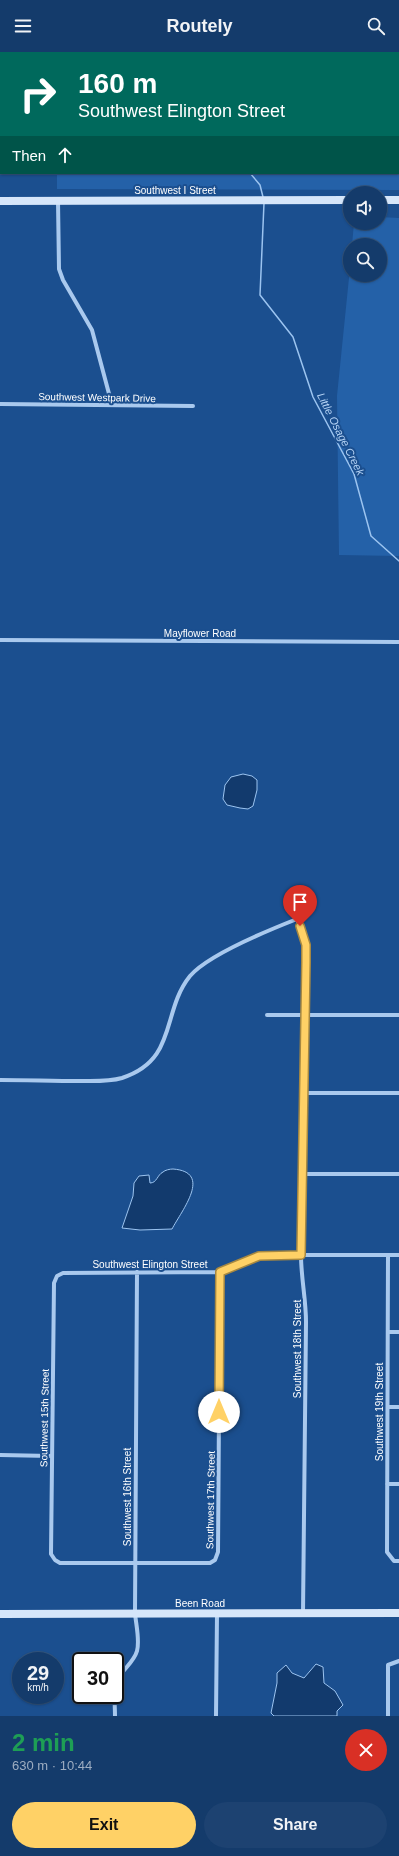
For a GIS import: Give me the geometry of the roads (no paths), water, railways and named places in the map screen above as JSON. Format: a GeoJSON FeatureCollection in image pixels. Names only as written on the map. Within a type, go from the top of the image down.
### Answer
{"type":"FeatureCollection","features":[{"type":"Feature","properties":{"kind":"street","name":"Southwest I Street"},"geometry":{"type":"LineString","coordinates":[[0,200],[343,200]]}},
{"type":"Feature","properties":{"kind":"street"},"geometry":{"type":"LineString","coordinates":[[387,200],[399,200]]}},
{"type":"Feature","properties":{"kind":"street"},"geometry":{"type":"LineString","coordinates":[[58,201],[59,269],[62,280],[92,330],[112,405]]}},
{"type":"Feature","properties":{"kind":"street","name":"Southwest Westpark Drive"},"geometry":{"type":"LineString","coordinates":[[0,404],[193,406]]}},
{"type":"Feature","properties":{"kind":"street","name":"Mayflower Road"},"geometry":{"type":"LineString","coordinates":[[0,640],[399,642]]}},
{"type":"Feature","properties":{"kind":"street","name":"Southwest 18th Street"},"geometry":{"type":"LineString","coordinates":[[0,1080],[104,1081],[122,1078],[136,1071],[153,1058],[160,1050],[167,1036],[184,986],[191,976],[203,964],[221,953],[296,919],[306,945],[301,1255],[301,1276],[306,1298],[303,1613]]}},
{"type":"Feature","properties":{"kind":"street"},"geometry":{"type":"LineString","coordinates":[[267,1015],[399,1015]]}},
{"type":"Feature","properties":{"kind":"street"},"geometry":{"type":"LineString","coordinates":[[304,1093],[399,1093]]}},
{"type":"Feature","properties":{"kind":"street"},"geometry":{"type":"LineString","coordinates":[[302,1174],[399,1174]]}},
{"type":"Feature","properties":{"kind":"street","name":"Southwest Elington Street"},"geometry":{"type":"LineString","coordinates":[[57,1276],[63,1273],[220,1272],[265,1255],[399,1255]]}},
{"type":"Feature","properties":{"kind":"street","name":"Southwest 19th Street"},"geometry":{"type":"LineString","coordinates":[[388,1255],[387,1552],[394,1561],[399,1561]]}},
{"type":"Feature","properties":{"kind":"street","name":"Southwest 16th Street"},"geometry":{"type":"LineString","coordinates":[[115,1716],[115,1689],[118,1680],[137,1651],[135,1564],[137,1272]]}},
{"type":"Feature","properties":{"kind":"street","name":"Southwest 17th Street"},"geometry":{"type":"LineString","coordinates":[[135,1564],[210,1564],[215,1560],[218,1552],[220,1272]]}},
{"type":"Feature","properties":{"kind":"street","name":"Southwest 15th Street"},"geometry":{"type":"LineString","coordinates":[[57,1276],[54,1284],[51,1554],[55,1560],[60,1563],[135,1564]]}},
{"type":"Feature","properties":{"kind":"street"},"geometry":{"type":"LineString","coordinates":[[388,1332],[399,1332]]}},
{"type":"Feature","properties":{"kind":"street"},"geometry":{"type":"LineString","coordinates":[[388,1407],[399,1407]]}},
{"type":"Feature","properties":{"kind":"street"},"geometry":{"type":"LineString","coordinates":[[0,1456],[51,1456]]}},
{"type":"Feature","properties":{"kind":"street"},"geometry":{"type":"LineString","coordinates":[[387,1484],[399,1484]]}},
{"type":"Feature","properties":{"kind":"street","name":"Been Road"},"geometry":{"type":"LineString","coordinates":[[0,1614],[399,1614]]}},
{"type":"Feature","properties":{"kind":"street"},"geometry":{"type":"LineString","coordinates":[[216,1716],[217,1614]]}},
{"type":"Feature","properties":{"kind":"street"},"geometry":{"type":"LineString","coordinates":[[388,1716],[388,1665],[399,1661]]}},
{"type":"Feature","properties":{"kind":"waterway","name":"Little Osage Creek"},"geometry":{"type":"LineString","coordinates":[[251,174],[260,185],[263,197]]}},
{"type":"Feature","properties":{"kind":"waterway","name":"Little Osage Creek"},"geometry":{"type":"LineString","coordinates":[[264,203],[260,295],[293,337],[313,397],[354,474],[371,536],[399,561]]}}]}
